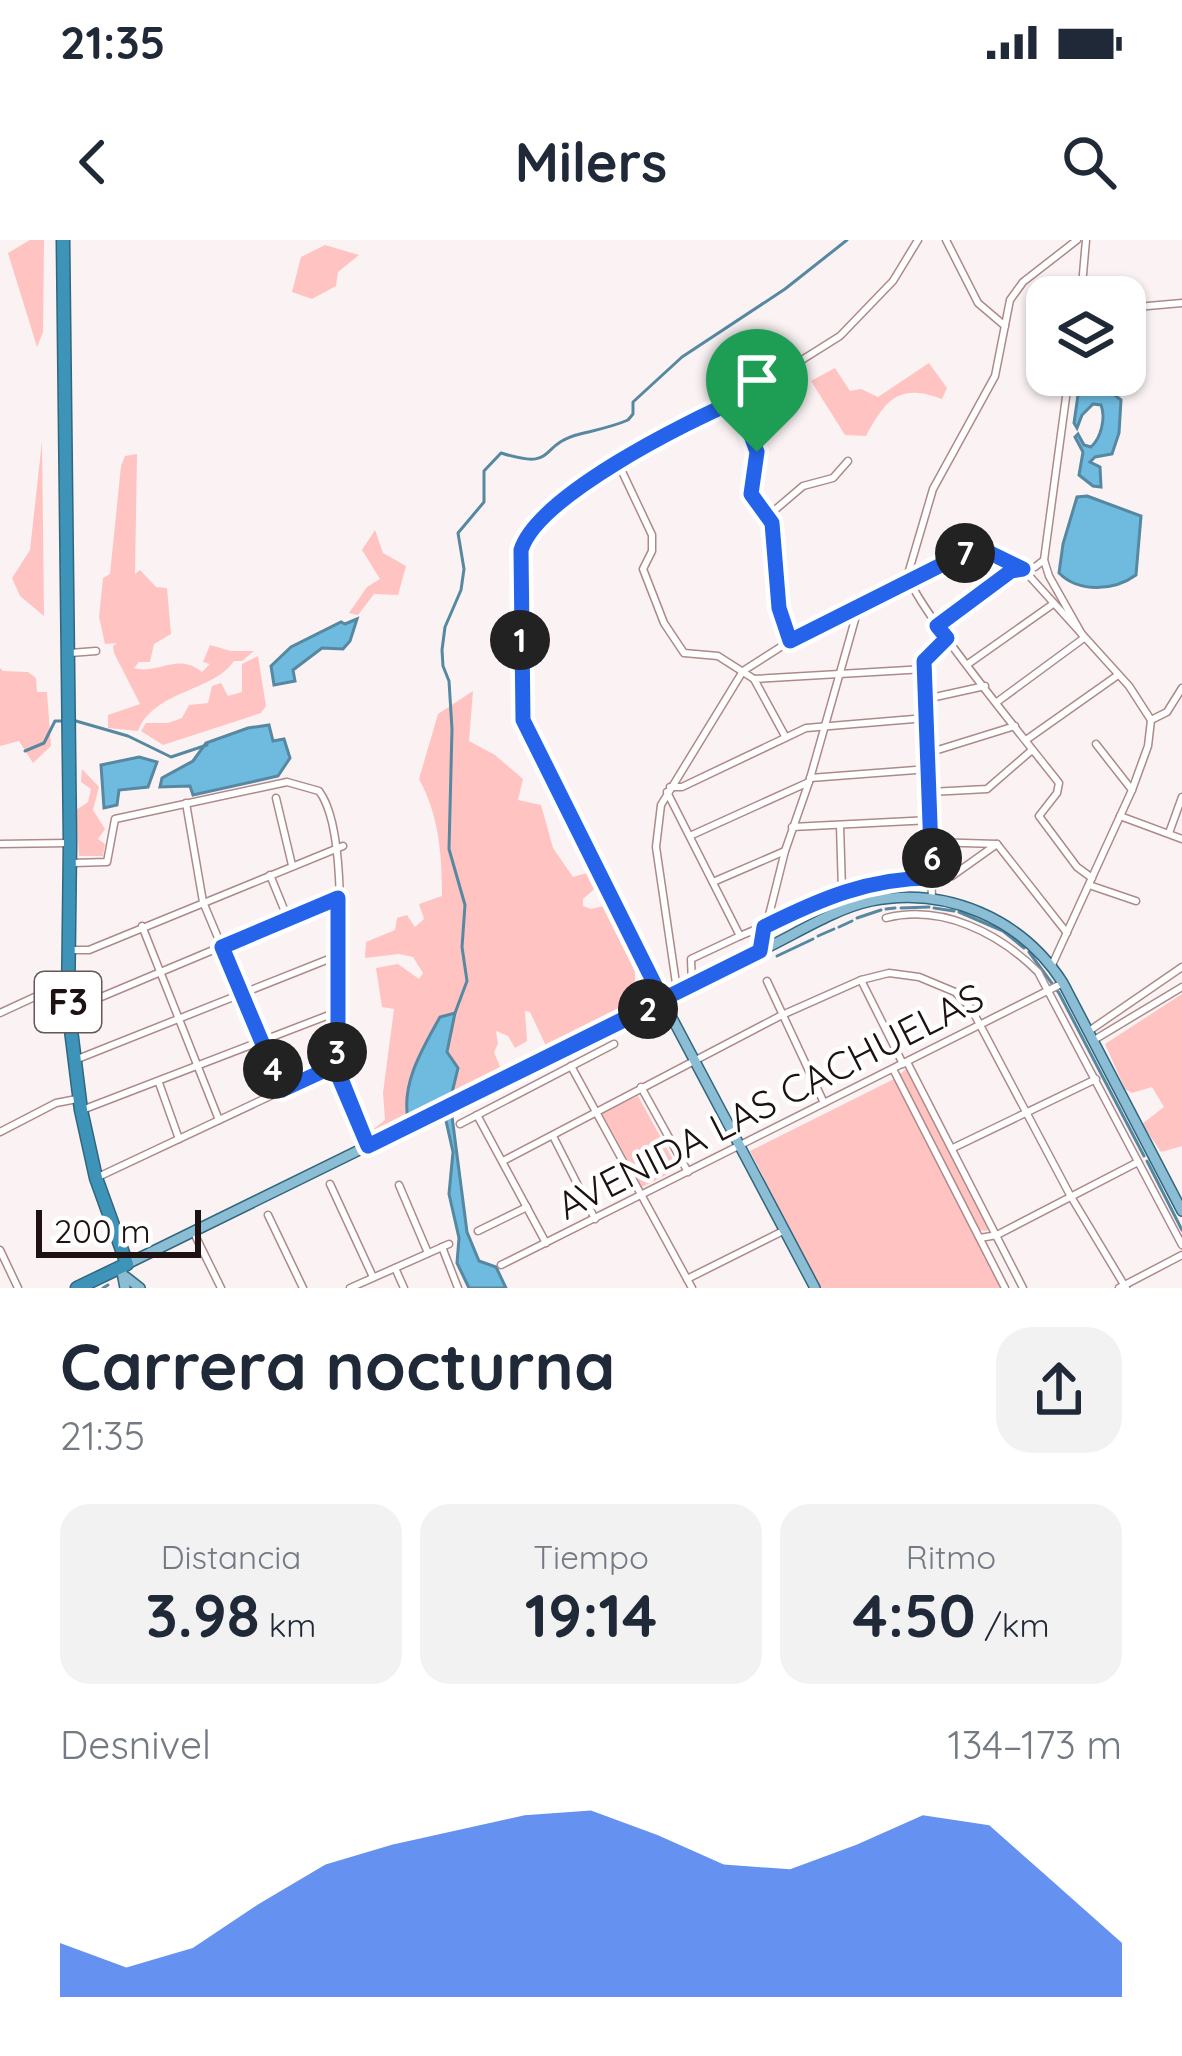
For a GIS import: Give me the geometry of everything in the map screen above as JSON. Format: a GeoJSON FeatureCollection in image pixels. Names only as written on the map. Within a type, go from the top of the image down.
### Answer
{"type":"FeatureCollection","features":[{"type":"Feature","properties":{"kind":"highway","name":"F3"},"geometry":{"type":"LineString","coordinates":[[63,240],[68,1006],[80,1104],[125,1274]]}},
{"type":"Feature","properties":{"kind":"highway"},"geometry":{"type":"LineString","coordinates":[[77,1288],[125,1274]]}},
{"type":"Feature","properties":{"kind":"main road"},"geometry":{"type":"LineString","coordinates":[[140,1288],[125,1274],[193,1231],[663,1001],[759,949],[859,904],[883,900],[932,899],[972,908],[995,917],[1052,965],[1056,987],[1091,1036],[1182,1211]]}},
{"type":"Feature","properties":{"kind":"main road"},"geometry":{"type":"LineString","coordinates":[[663,1001],[814,1288]]}},
{"type":"Feature","properties":{"kind":"street"},"geometry":{"type":"LineString","coordinates":[[663,1001],[520,711],[523,542],[560,505],[618,463],[684,423],[738,400],[848,329],[893,281],[918,240]]}},
{"type":"Feature","properties":{"kind":"street"},"geometry":{"type":"LineString","coordinates":[[946,240],[978,303],[1005,326]]}},
{"type":"Feature","properties":{"kind":"street"},"geometry":{"type":"LineString","coordinates":[[1082,240],[1023,282],[1010,300],[990,390],[932,489],[908,584],[1060,788],[1039,816],[1090,882],[1136,902]]}},
{"type":"Feature","properties":{"kind":"street"},"geometry":{"type":"LineString","coordinates":[[1081,276],[1082,240]]}},
{"type":"Feature","properties":{"kind":"street"},"geometry":{"type":"LineString","coordinates":[[1146,306],[1182,303]]}},
{"type":"Feature","properties":{"kind":"street"},"geometry":{"type":"LineString","coordinates":[[1066,396],[1045,560],[1084,638]]}},
{"type":"Feature","properties":{"kind":"street"},"geometry":{"type":"LineString","coordinates":[[738,400],[757,452],[751,494],[769,516],[781,621],[790,641]]}},
{"type":"Feature","properties":{"kind":"street"},"geometry":{"type":"LineString","coordinates":[[769,516],[803,486],[833,478],[848,461]]}},
{"type":"Feature","properties":{"kind":"street"},"geometry":{"type":"LineString","coordinates":[[618,463],[652,535],[652,551],[643,569],[664,623],[684,653],[718,656],[754,679],[786,736]]}},
{"type":"Feature","properties":{"kind":"street"},"geometry":{"type":"LineString","coordinates":[[677,991],[656,847],[661,805],[743,671],[790,641],[976,550],[1000,555],[1023,569],[1118,675],[1151,720],[1148,746],[1132,790],[1052,965]]}},
{"type":"Feature","properties":{"kind":"street"},"geometry":{"type":"LineString","coordinates":[[937,626],[1011,571],[1045,560]]}},
{"type":"Feature","properties":{"kind":"street"},"geometry":{"type":"LineString","coordinates":[[968,664],[1053,604]]}},
{"type":"Feature","properties":{"kind":"street"},"geometry":{"type":"LineString","coordinates":[[759,949],[859,608]]}},
{"type":"Feature","properties":{"kind":"street"},"geometry":{"type":"LineString","coordinates":[[932,899],[925,670],[926,657],[947,638]]}},
{"type":"Feature","properties":{"kind":"street"},"geometry":{"type":"LineString","coordinates":[[997,702],[1084,638]]}},
{"type":"Feature","properties":{"kind":"street"},"geometry":{"type":"LineString","coordinates":[[67,653],[96,651]]}},
{"type":"Feature","properties":{"kind":"street"},"geometry":{"type":"LineString","coordinates":[[754,679],[925,670]]}},
{"type":"Feature","properties":{"kind":"street"},"geometry":{"type":"LineString","coordinates":[[1026,740],[1118,675]]}},
{"type":"Feature","properties":{"kind":"street"},"geometry":{"type":"LineString","coordinates":[[926,699],[985,686]]}},
{"type":"Feature","properties":{"kind":"street"},"geometry":{"type":"LineString","coordinates":[[1151,720],[1167,712],[1182,688]]}},
{"type":"Feature","properties":{"kind":"street"},"geometry":{"type":"LineString","coordinates":[[668,789],[682,787],[786,736],[825,725],[926,718]]}},
{"type":"Feature","properties":{"kind":"street"},"geometry":{"type":"LineString","coordinates":[[928,754],[1015,726]]}},
{"type":"Feature","properties":{"kind":"street"},"geometry":{"type":"LineString","coordinates":[[1096,744],[1132,790]]}},
{"type":"Feature","properties":{"kind":"street"},"geometry":{"type":"LineString","coordinates":[[930,792],[987,789],[1033,749]]}},
{"type":"Feature","properties":{"kind":"street"},"geometry":{"type":"LineString","coordinates":[[691,835],[810,780],[928,769]]}},
{"type":"Feature","properties":{"kind":"street"},"geometry":{"type":"LineString","coordinates":[[69,863],[107,862],[115,819],[287,782],[320,791],[340,847],[338,1062],[96,1178]]}},
{"type":"Feature","properties":{"kind":"street"},"geometry":{"type":"LineString","coordinates":[[668,789],[740,936]]}},
{"type":"Feature","properties":{"kind":"street"},"geometry":{"type":"LineString","coordinates":[[1168,835],[1182,797]]}},
{"type":"Feature","properties":{"kind":"street"},"geometry":{"type":"LineString","coordinates":[[276,798],[292,865]]}},
{"type":"Feature","properties":{"kind":"street"},"geometry":{"type":"LineString","coordinates":[[186,802],[203,902],[282,1090]]}},
{"type":"Feature","properties":{"kind":"street"},"geometry":{"type":"LineString","coordinates":[[1120,816],[1182,839]]}},
{"type":"Feature","properties":{"kind":"street"},"geometry":{"type":"LineString","coordinates":[[792,827],[931,820]]}},
{"type":"Feature","properties":{"kind":"street"},"geometry":{"type":"LineString","coordinates":[[840,825],[842,891]]}},
{"type":"Feature","properties":{"kind":"street"},"geometry":{"type":"LineString","coordinates":[[931,842],[997,844]]}},
{"type":"Feature","properties":{"kind":"street"},"geometry":{"type":"LineString","coordinates":[[0,844],[70,843]]}},
{"type":"Feature","properties":{"kind":"street"},"geometry":{"type":"LineString","coordinates":[[997,844],[1067,933]]}},
{"type":"Feature","properties":{"kind":"street"},"geometry":{"type":"LineString","coordinates":[[952,876],[997,844]]}},
{"type":"Feature","properties":{"kind":"street"},"geometry":{"type":"LineString","coordinates":[[68,950],[88,950],[340,847]]}},
{"type":"Feature","properties":{"kind":"street"},"geometry":{"type":"LineString","coordinates":[[713,882],[784,851]]}},
{"type":"Feature","properties":{"kind":"street"},"geometry":{"type":"LineString","coordinates":[[269,874],[288,920]]}},
{"type":"Feature","properties":{"kind":"street"},"geometry":{"type":"LineString","coordinates":[[692,984],[691,959],[740,936],[842,891],[887,879],[932,878]]}},
{"type":"Feature","properties":{"kind":"street"},"geometry":{"type":"LineString","coordinates":[[68,1006],[94,1000],[338,898]]}},
{"type":"Feature","properties":{"kind":"street"},"geometry":{"type":"LineString","coordinates":[[886,918],[931,917],[986,932],[1056,987],[1096,1078],[1182,1245]]}},
{"type":"Feature","properties":{"kind":"street"},"geometry":{"type":"LineString","coordinates":[[142,926],[219,1120]]}},
{"type":"Feature","properties":{"kind":"street"},"geometry":{"type":"LineString","coordinates":[[74,1061],[339,955]]}},
{"type":"Feature","properties":{"kind":"street"},"geometry":{"type":"LineString","coordinates":[[1091,1036],[1182,967]]}},
{"type":"Feature","properties":{"kind":"street"},"geometry":{"type":"LineString","coordinates":[[503,1161],[782,1015],[861,980],[904,973],[935,982],[964,999],[1123,1287],[1182,1255]]}},
{"type":"Feature","properties":{"kind":"street"},"geometry":{"type":"LineString","coordinates":[[861,980],[1023,1288]]}},
{"type":"Feature","properties":{"kind":"street"},"geometry":{"type":"LineString","coordinates":[[0,1012],[68,981]]}},
{"type":"Feature","properties":{"kind":"street"},"geometry":{"type":"LineString","coordinates":[[766,981],[824,1103]]}},
{"type":"Feature","properties":{"kind":"street","name":"AVENIDA LAS CACHUELAS"},"geometry":{"type":"LineString","coordinates":[[501,1265],[1056,987]]}},
{"type":"Feature","properties":{"kind":"street"},"geometry":{"type":"LineString","coordinates":[[1091,1036],[1182,987]]}},
{"type":"Feature","properties":{"kind":"street"},"geometry":{"type":"LineString","coordinates":[[0,1132],[56,1103],[80,1104],[159,1083],[339,1011]]}},
{"type":"Feature","properties":{"kind":"street"},"geometry":{"type":"LineString","coordinates":[[460,1124],[614,1044]]}},
{"type":"Feature","properties":{"kind":"street"},"geometry":{"type":"LineString","coordinates":[[334,1066],[368,1146]]}},
{"type":"Feature","properties":{"kind":"street"},"geometry":{"type":"LineString","coordinates":[[571,1066],[692,1288]]}},
{"type":"Feature","properties":{"kind":"street"},"geometry":{"type":"LineString","coordinates":[[893,1069],[1006,1288]]}},
{"type":"Feature","properties":{"kind":"street"},"geometry":{"type":"LineString","coordinates":[[952,1148],[1096,1078]]}},
{"type":"Feature","properties":{"kind":"street"},"geometry":{"type":"LineString","coordinates":[[159,1083],[179,1139]]}},
{"type":"Feature","properties":{"kind":"street"},"geometry":{"type":"LineString","coordinates":[[641,1088],[688,1172]]}},
{"type":"Feature","properties":{"kind":"street"},"geometry":{"type":"LineString","coordinates":[[476,1115],[546,1243]]}},
{"type":"Feature","properties":{"kind":"street"},"geometry":{"type":"LineString","coordinates":[[552,1136],[595,1219]]}},
{"type":"Feature","properties":{"kind":"street"},"geometry":{"type":"LineString","coordinates":[[980,1238],[997,1235],[1138,1162]]}},
{"type":"Feature","properties":{"kind":"street"},"geometry":{"type":"LineString","coordinates":[[330,1184],[373,1277]]}},
{"type":"Feature","properties":{"kind":"street"},"geometry":{"type":"LineString","coordinates":[[399,1185],[428,1253]]}},
{"type":"Feature","properties":{"kind":"street"},"geometry":{"type":"LineString","coordinates":[[478,1231],[527,1207]]}},
{"type":"Feature","properties":{"kind":"street"},"geometry":{"type":"LineString","coordinates":[[268,1215],[303,1288]]}},
{"type":"Feature","properties":{"kind":"street"},"geometry":{"type":"LineString","coordinates":[[687,1279],[785,1230]]}},
{"type":"Feature","properties":{"kind":"street"},"geometry":{"type":"LineString","coordinates":[[193,1231],[221,1288]]}},
{"type":"Feature","properties":{"kind":"street"},"geometry":{"type":"LineString","coordinates":[[350,1288],[446,1245],[458,1288]]}},
{"type":"Feature","properties":{"kind":"street"},"geometry":{"type":"LineString","coordinates":[[0,1250],[17,1288]]}},
{"type":"Feature","properties":{"kind":"street"},"geometry":{"type":"LineString","coordinates":[[395,1268],[404,1288]]}},
{"type":"Feature","properties":{"kind":"shaded area"},"geometry":{"type":"Polygon","coordinates":[[[30,240],[44,240],[43,332],[37,347],[8,253],[30,240]]]}},
{"type":"Feature","properties":{"kind":"shaded area"},"geometry":{"type":"Polygon","coordinates":[[[325,245],[359,255],[338,272],[336,286],[312,299],[292,292],[301,257],[325,245]]]}},
{"type":"Feature","properties":{"kind":"shaded area"},"geometry":{"type":"Polygon","coordinates":[[[929,363],[947,388],[942,399],[915,393],[895,398],[866,436],[845,435],[811,381],[835,368],[850,391],[861,389],[878,397],[929,363]]]}},
{"type":"Feature","properties":{"kind":"shaded area"},"geometry":{"type":"Polygon","coordinates":[[[42,441],[44,616],[20,596],[12,578],[30,550],[42,441]]]}},
{"type":"Feature","properties":{"kind":"shaded area"},"geometry":{"type":"Polygon","coordinates":[[[137,454],[135,574],[140,570],[156,587],[167,588],[171,634],[154,644],[150,662],[139,662],[134,668],[184,664],[202,672],[210,664],[203,662],[210,645],[254,651],[157,707],[138,731],[108,728],[108,715],[140,704],[114,653],[117,643],[105,644],[99,617],[103,578],[110,574],[121,466],[125,456],[137,454]]]}},
{"type":"Feature","properties":{"kind":"shaded area"},"geometry":{"type":"Polygon","coordinates":[[[375,530],[383,553],[406,566],[398,595],[374,594],[358,615],[349,613],[367,587],[380,579],[362,550],[375,530]]]}},
{"type":"Feature","properties":{"kind":"shaded area"},"geometry":{"type":"Polygon","coordinates":[[[258,656],[266,706],[261,713],[163,745],[141,731],[146,723],[182,718],[189,705],[208,703],[212,686],[221,683],[228,696],[242,692],[242,664],[258,656]]]}},
{"type":"Feature","properties":{"kind":"shaded area"},"geometry":{"type":"Polygon","coordinates":[[[0,668],[28,672],[36,678],[37,692],[47,692],[51,746],[33,763],[19,741],[0,746],[0,668]]]}},
{"type":"Feature","properties":{"kind":"shaded area"},"geometry":{"type":"Polygon","coordinates":[[[473,691],[469,741],[523,779],[518,800],[541,805],[553,848],[573,877],[594,871],[600,884],[583,899],[583,906],[612,904],[634,947],[636,1004],[618,1021],[548,1050],[530,1012],[525,1011],[527,1041],[515,1048],[508,1036],[496,1031],[494,1052],[504,1076],[372,1142],[366,1135],[385,1120],[383,1093],[394,1009],[382,1007],[376,968],[398,964],[419,979],[423,973],[413,957],[365,958],[366,942],[395,930],[397,918],[407,915],[415,927],[424,919],[419,904],[442,896],[438,836],[419,779],[438,714],[473,691]]]}},
{"type":"Feature","properties":{"kind":"shaded area"},"geometry":{"type":"Polygon","coordinates":[[[82,769],[99,787],[93,810],[105,829],[98,839],[105,844],[103,856],[79,856],[76,810],[88,802],[91,789],[81,782],[82,769]]]}},
{"type":"Feature","properties":{"kind":"shaded area"},"geometry":{"type":"Polygon","coordinates":[[[1182,994],[1182,1146],[1161,1152],[1142,1124],[1164,1107],[1152,1087],[1132,1093],[1125,1089],[1105,1044],[1182,994]]]}},
{"type":"Feature","properties":{"kind":"shaded area"},"geometry":{"type":"Polygon","coordinates":[[[906,1069],[987,1231],[979,1230],[899,1075],[906,1069]]]}},
{"type":"Feature","properties":{"kind":"shaded area"},"geometry":{"type":"Polygon","coordinates":[[[894,1079],[1001,1288],[820,1288],[750,1151],[894,1079]]]}},
{"type":"Feature","properties":{"kind":"shaded area"},"geometry":{"type":"Polygon","coordinates":[[[638,1096],[678,1169],[642,1187],[602,1113],[638,1096]]]}},
{"type":"Feature","properties":{"kind":"water"},"geometry":{"type":"Polygon","coordinates":[[[1078,396],[1121,400],[1112,454],[1090,462],[1100,467],[1101,487],[1079,475],[1083,452],[1075,437],[1078,434],[1084,445],[1095,443],[1103,422],[1101,405],[1093,404],[1077,428],[1078,396]]]}},
{"type":"Feature","properties":{"kind":"water"},"geometry":{"type":"Polygon","coordinates":[[[1087,496],[1141,516],[1136,575],[1107,587],[1086,587],[1059,573],[1077,497],[1087,496]]]}},
{"type":"Feature","properties":{"kind":"water"},"geometry":{"type":"Polygon","coordinates":[[[357,619],[343,649],[322,648],[293,670],[295,681],[274,685],[271,666],[291,647],[357,619]]]}},
{"type":"Feature","properties":{"kind":"water"},"geometry":{"type":"Polygon","coordinates":[[[269,725],[273,741],[284,739],[290,758],[278,776],[193,795],[190,786],[160,787],[162,778],[193,761],[206,743],[269,725]]]}},
{"type":"Feature","properties":{"kind":"water"},"geometry":{"type":"Polygon","coordinates":[[[139,757],[157,762],[148,787],[119,790],[117,805],[104,808],[101,765],[139,757]]]}},
{"type":"Feature","properties":{"kind":"water"},"geometry":{"type":"Polygon","coordinates":[[[455,1013],[447,1052],[458,1068],[450,1101],[467,1232],[479,1261],[496,1267],[506,1288],[469,1288],[457,1263],[459,1238],[449,1194],[453,1152],[442,1103],[408,1119],[408,1092],[421,1053],[440,1017],[455,1013]]]}},
{"type":"Feature","properties":{"kind":"waterway"},"geometry":{"type":"LineString","coordinates":[[455,1013],[467,981],[462,947],[465,905],[449,849],[452,729],[442,650],[464,569],[458,533],[484,502],[484,471],[501,453],[540,458],[566,439],[628,420],[633,402],[682,357],[785,289],[847,240]]}},
{"type":"Feature","properties":{"kind":"waterway"},"geometry":{"type":"LineString","coordinates":[[25,751],[44,743],[55,721],[66,721]]}},
{"type":"Feature","properties":{"kind":"waterway"},"geometry":{"type":"LineString","coordinates":[[76,721],[128,736],[171,757],[207,745]]}},
{"type":"Feature","properties":{"kind":"waterway"},"geometry":{"type":"LineString","coordinates":[[901,908],[929,907]]}},
{"type":"Feature","properties":{"kind":"waterway"},"geometry":{"type":"LineString","coordinates":[[886,909],[895,908]]}},
{"type":"Feature","properties":{"kind":"waterway"},"geometry":{"type":"LineString","coordinates":[[934,908],[954,911]]}},
{"type":"Feature","properties":{"kind":"waterway"},"geometry":{"type":"LineString","coordinates":[[857,918],[881,910]]}},
{"type":"Feature","properties":{"kind":"waterway"},"geometry":{"type":"LineString","coordinates":[[959,912],[1003,931],[1024,948]]}},
{"type":"Feature","properties":{"kind":"waterway"},"geometry":{"type":"LineString","coordinates":[[839,927],[852,921]]}},
{"type":"Feature","properties":{"kind":"waterway"},"geometry":{"type":"LineString","coordinates":[[818,936],[834,929]]}},
{"type":"Feature","properties":{"kind":"waterway"},"geometry":{"type":"LineString","coordinates":[[777,956],[813,939]]}},
{"type":"Feature","properties":{"kind":"waterway"},"geometry":{"type":"LineString","coordinates":[[1029,952],[1059,993],[1144,1156]]}},
{"type":"Feature","properties":{"kind":"waterway"},"geometry":{"type":"LineString","coordinates":[[1147,1161],[1182,1230]]}},
{"type":"Feature","properties":{"kind":"waterway"},"geometry":{"type":"LineString","coordinates":[[103,1288],[108,1285]]}},
{"type":"Feature","properties":{"kind":"route"},"geometry":{"type":"LineString","coordinates":[[757,452],[738,400],[632,453],[560,505],[529,535],[521,550],[520,711],[663,1001],[368,1146],[334,1066],[338,1062],[338,898],[222,947],[282,1090],[334,1066],[340,1076],[368,1146],[516,1073],[663,1001],[760,951],[764,927],[817,901],[867,883],[932,878],[924,661],[947,638],[937,626],[1011,571],[1023,569],[984,550],[963,554],[790,641],[779,608],[772,523],[751,494],[757,452]]}}]}
